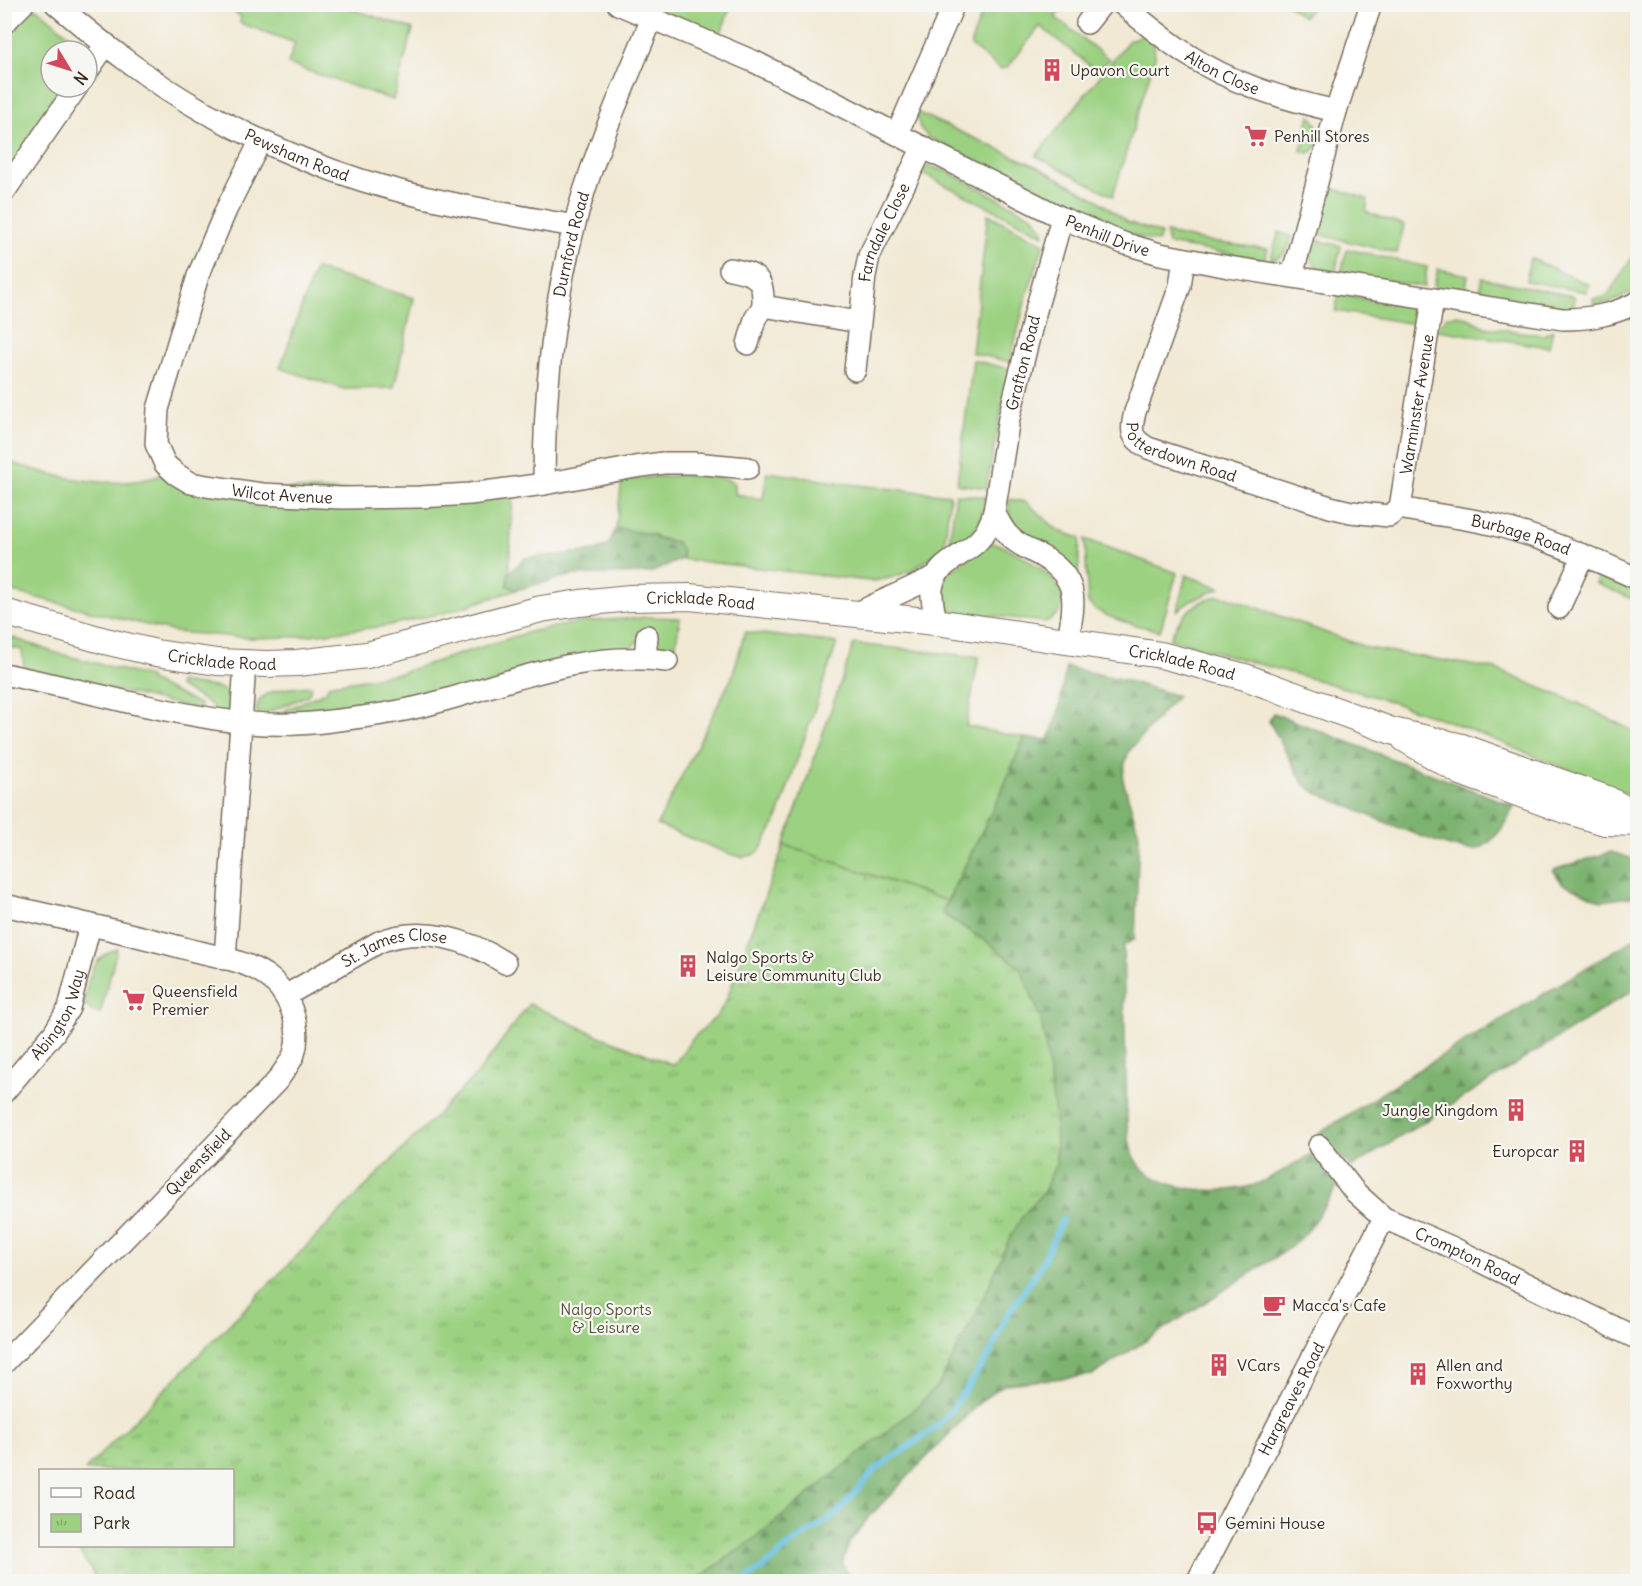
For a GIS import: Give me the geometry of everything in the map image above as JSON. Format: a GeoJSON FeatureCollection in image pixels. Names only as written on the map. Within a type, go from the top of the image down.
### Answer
{"type":"FeatureCollection","features":[{"type":"Feature","properties":{"kind":"main road","name":"Cricklade Road"},"geometry":{"type":"LineString","coordinates":[[4,612],[156,653],[181,658],[245,664],[297,663],[367,655],[541,609],[630,598],[689,597],[936,622],[1161,655],[1245,677],[1392,730],[1443,741],[1473,751],[1607,799],[1638,816]]}},
{"type":"Feature","properties":{"kind":"main road","name":"Cricklade Road"},"geometry":{"type":"LineString","coordinates":[[1392,730],[1461,772],[1581,816],[1605,822],[1638,823]]}},
{"type":"Feature","properties":{"kind":"street"},"geometry":{"type":"LineString","coordinates":[[4,23],[23,4]]}},
{"type":"Feature","properties":{"kind":"street","name":"Pewsham Road"},"geometry":{"type":"LineString","coordinates":[[56,4],[169,90],[201,110],[261,140],[334,170],[397,190],[472,209],[574,226]]}},
{"type":"Feature","properties":{"kind":"street","name":"Penhill Drive"},"geometry":{"type":"LineString","coordinates":[[618,4],[755,62],[1062,218],[1123,243],[1184,259],[1563,319],[1602,316],[1638,302]]}},
{"type":"Feature","properties":{"kind":"street"},"geometry":{"type":"LineString","coordinates":[[897,134],[954,4]]}},
{"type":"Feature","properties":{"kind":"street"},"geometry":{"type":"LineString","coordinates":[[1087,23],[1102,4]]}},
{"type":"Feature","properties":{"kind":"street","name":"Alton Close"},"geometry":{"type":"LineString","coordinates":[[1122,4],[1186,54],[1233,79],[1294,101],[1336,111]]}},
{"type":"Feature","properties":{"kind":"street"},"geometry":{"type":"LineString","coordinates":[[1293,276],[1336,111],[1371,4]]}},
{"type":"Feature","properties":{"kind":"street","name":"Durnford Road"},"geometry":{"type":"LineString","coordinates":[[544,484],[544,436],[552,333],[574,226],[591,172],[652,18]]}},
{"type":"Feature","properties":{"kind":"street"},"geometry":{"type":"LineString","coordinates":[[99,54],[106,44]]}},
{"type":"Feature","properties":{"kind":"street"},"geometry":{"type":"LineString","coordinates":[[4,192],[69,99]]}},
{"type":"Feature","properties":{"kind":"street","name":"Wilcot Avenue"},"geometry":{"type":"LineString","coordinates":[[261,140],[226,210],[198,276],[158,409],[156,444],[165,464],[176,474],[191,483],[262,494],[341,498],[470,494],[663,464],[693,463],[748,468]]}},
{"type":"Feature","properties":{"kind":"street","name":"Farndale Close"},"geometry":{"type":"LineString","coordinates":[[855,370],[859,322],[869,256],[923,147]]}},
{"type":"Feature","properties":{"kind":"street","name":"Grafton Road"},"geometry":{"type":"LineString","coordinates":[[856,613],[936,576],[943,567],[979,541],[989,526],[994,512],[1009,418],[1062,218]]}},
{"type":"Feature","properties":{"kind":"street","name":"Potterdown Road"},"geometry":{"type":"LineString","coordinates":[[1184,259],[1180,286],[1132,421],[1133,436],[1138,442],[1148,448],[1341,510],[1389,516],[1400,508]]}},
{"type":"Feature","properties":{"kind":"street"},"geometry":{"type":"LineString","coordinates":[[730,269],[749,272],[762,283],[763,306],[755,319],[748,344]]}},
{"type":"Feature","properties":{"kind":"street","name":"Warminster Avenue"},"geometry":{"type":"LineString","coordinates":[[1400,508],[1433,300]]}},
{"type":"Feature","properties":{"kind":"street"},"geometry":{"type":"LineString","coordinates":[[763,306],[859,322]]}},
{"type":"Feature","properties":{"kind":"street","name":"Burbage Road"},"geometry":{"type":"LineString","coordinates":[[1400,508],[1494,525],[1583,555],[1638,579]]}},
{"type":"Feature","properties":{"kind":"street"},"geometry":{"type":"LineString","coordinates":[[994,512],[1004,530],[1016,542],[1066,575],[1071,588],[1072,607],[1068,640]]}},
{"type":"Feature","properties":{"kind":"street"},"geometry":{"type":"LineString","coordinates":[[1559,608],[1583,555]]}},
{"type":"Feature","properties":{"kind":"street"},"geometry":{"type":"LineString","coordinates":[[936,576],[932,595],[936,622]]}},
{"type":"Feature","properties":{"kind":"street"},"geometry":{"type":"LineString","coordinates":[[645,658],[647,636]]}},
{"type":"Feature","properties":{"kind":"street"},"geometry":{"type":"LineString","coordinates":[[9,669],[205,719],[241,724],[327,722],[384,714],[440,702],[561,665],[604,659],[645,658],[667,661]]}},
{"type":"Feature","properties":{"kind":"street"},"geometry":{"type":"LineString","coordinates":[[225,959],[245,664]]}},
{"type":"Feature","properties":{"kind":"street","name":"Queensfield"},"geometry":{"type":"LineString","coordinates":[[4,905],[250,966],[276,984],[285,996],[293,1012],[296,1034],[294,1052],[288,1066],[277,1081],[4,1363]]}},
{"type":"Feature","properties":{"kind":"street","name":"Abington Way"},"geometry":{"type":"LineString","coordinates":[[4,1092],[54,1033],[69,1008],[90,925]]}},
{"type":"Feature","properties":{"kind":"street","name":"St. James Close"},"geometry":{"type":"LineString","coordinates":[[285,996],[379,942],[402,934],[444,937],[476,948],[505,963]]}},
{"type":"Feature","properties":{"kind":"street","name":"Crompton Road"},"geometry":{"type":"LineString","coordinates":[[1319,1146],[1355,1192],[1384,1218],[1451,1247],[1638,1339]]}},
{"type":"Feature","properties":{"kind":"street","name":"Hargreaves Road"},"geometry":{"type":"LineString","coordinates":[[1197,1581],[1384,1218]]}},
{"type":"Feature","properties":{"kind":"green space"},"geometry":{"type":"Polygon","coordinates":[[[225,5],[339,5],[413,29],[393,100],[288,64],[295,43],[240,23],[241,17],[225,5]]]}},
{"type":"Feature","properties":{"kind":"green space"},"geometry":{"type":"Polygon","coordinates":[[[647,5],[731,5],[720,36],[647,5]]]}},
{"type":"Feature","properties":{"kind":"green space"},"geometry":{"type":"Polygon","coordinates":[[[985,5],[1065,5],[1055,17],[1109,59],[1098,72],[1040,26],[1008,67],[1000,69],[971,46],[985,5]]]}},
{"type":"Feature","properties":{"kind":"green space"},"geometry":{"type":"Polygon","coordinates":[[[1288,5],[1315,5],[1303,17],[1288,5]]]}},
{"type":"Feature","properties":{"kind":"green space"},"geometry":{"type":"Polygon","coordinates":[[[30,8],[43,13],[73,39],[39,39],[39,99],[58,99],[5,178],[5,32],[30,8]]]}},
{"type":"Feature","properties":{"kind":"green space"},"geometry":{"type":"Polygon","coordinates":[[[1144,34],[1154,43],[1155,57],[1113,196],[1036,156],[1128,41],[1144,34]]]}},
{"type":"Feature","properties":{"kind":"green space"},"geometry":{"type":"Polygon","coordinates":[[[916,112],[1038,167],[1098,200],[1127,222],[1159,233],[1161,235],[1158,242],[1126,233],[1065,206],[929,138],[920,128],[916,112]]]}},
{"type":"Feature","properties":{"kind":"green space"},"geometry":{"type":"Polygon","coordinates":[[[1310,115],[1320,135],[1318,145],[1309,153],[1301,151],[1310,115]]]}},
{"type":"Feature","properties":{"kind":"green space"},"geometry":{"type":"Polygon","coordinates":[[[929,166],[947,171],[1034,217],[1042,227],[1044,235],[919,172],[929,166]]]}},
{"type":"Feature","properties":{"kind":"green space"},"geometry":{"type":"Polygon","coordinates":[[[1329,187],[1368,199],[1366,212],[1404,225],[1397,253],[1317,234],[1329,187]]]}},
{"type":"Feature","properties":{"kind":"green space"},"geometry":{"type":"Polygon","coordinates":[[[988,214],[1044,244],[1025,301],[1010,362],[972,353],[988,214]]]}},
{"type":"Feature","properties":{"kind":"green space"},"geometry":{"type":"Polygon","coordinates":[[[1279,232],[1292,237],[1291,242],[1282,255],[1270,261],[1279,232]]]}},
{"type":"Feature","properties":{"kind":"green space"},"geometry":{"type":"Polygon","coordinates":[[[1166,233],[1210,242],[1268,249],[1265,260],[1168,244],[1166,233]]]}},
{"type":"Feature","properties":{"kind":"green space"},"geometry":{"type":"Polygon","coordinates":[[[1313,239],[1341,246],[1335,273],[1314,264],[1310,255],[1309,241],[1313,239]]]}},
{"type":"Feature","properties":{"kind":"green space"},"geometry":{"type":"Polygon","coordinates":[[[1347,249],[1427,267],[1424,287],[1341,273],[1347,249]]]}},
{"type":"Feature","properties":{"kind":"green space"},"geometry":{"type":"Polygon","coordinates":[[[1637,250],[1637,289],[1619,299],[1594,306],[1593,299],[1608,295],[1637,250]]]}},
{"type":"Feature","properties":{"kind":"green space"},"geometry":{"type":"Polygon","coordinates":[[[1530,258],[1590,285],[1586,292],[1526,281],[1530,258]]]}},
{"type":"Feature","properties":{"kind":"green space"},"geometry":{"type":"Polygon","coordinates":[[[315,269],[414,298],[394,388],[344,389],[280,368],[315,269]]]}},
{"type":"Feature","properties":{"kind":"green space"},"geometry":{"type":"Polygon","coordinates":[[[1438,269],[1468,275],[1465,292],[1435,289],[1438,269]]]}},
{"type":"Feature","properties":{"kind":"green space"},"geometry":{"type":"Polygon","coordinates":[[[1482,278],[1574,296],[1574,308],[1565,309],[1484,296],[1480,287],[1482,278]]]}},
{"type":"Feature","properties":{"kind":"green space"},"geometry":{"type":"Polygon","coordinates":[[[1339,294],[1407,306],[1417,316],[1421,325],[1335,311],[1339,294]]]}},
{"type":"Feature","properties":{"kind":"green space"},"geometry":{"type":"Polygon","coordinates":[[[1457,315],[1485,327],[1543,335],[1553,330],[1549,347],[1437,330],[1446,317],[1457,315]]]}},
{"type":"Feature","properties":{"kind":"green space"},"geometry":{"type":"Polygon","coordinates":[[[973,360],[1010,369],[986,488],[957,484],[973,360]]]}},
{"type":"Feature","properties":{"kind":"green space"},"geometry":{"type":"Polygon","coordinates":[[[4,460],[62,477],[103,482],[143,480],[162,475],[177,485],[513,497],[508,586],[516,590],[447,612],[386,626],[293,637],[252,638],[175,632],[5,590],[4,460]]]}},
{"type":"Feature","properties":{"kind":"green space"},"geometry":{"type":"Polygon","coordinates":[[[767,472],[950,495],[944,547],[910,571],[891,578],[869,581],[682,559],[682,551],[676,542],[616,528],[622,480],[664,476],[715,477],[727,479],[735,484],[735,494],[763,499],[767,472]]]}},
{"type":"Feature","properties":{"kind":"green space"},"geometry":{"type":"Polygon","coordinates":[[[956,494],[986,497],[979,528],[948,551],[956,494]]]}},
{"type":"Feature","properties":{"kind":"green space"},"geometry":{"type":"Polygon","coordinates":[[[1009,499],[1026,502],[1059,531],[1080,538],[1078,581],[1020,534],[1011,518],[1009,499]]]}},
{"type":"Feature","properties":{"kind":"green space"},"geometry":{"type":"Polygon","coordinates":[[[616,528],[654,535],[657,539],[676,542],[682,551],[682,559],[650,573],[573,575],[516,590],[508,586],[508,574],[525,558],[596,551],[608,545],[616,528]]]}},
{"type":"Feature","properties":{"kind":"green space"},"geometry":{"type":"Polygon","coordinates":[[[1085,539],[1177,573],[1160,631],[1112,618],[1088,603],[1085,539]]]}},
{"type":"Feature","properties":{"kind":"green space"},"geometry":{"type":"Polygon","coordinates":[[[994,543],[1006,547],[1035,564],[1049,576],[1059,588],[1063,600],[1059,612],[1045,622],[953,611],[946,606],[941,597],[945,576],[985,545],[994,543]]]}},
{"type":"Feature","properties":{"kind":"green space"},"geometry":{"type":"Polygon","coordinates":[[[1186,575],[1220,588],[1191,601],[1177,611],[1186,575]]]}},
{"type":"Feature","properties":{"kind":"green space"},"geometry":{"type":"Polygon","coordinates":[[[1599,575],[1605,575],[1637,591],[1637,601],[1595,583],[1599,575]]]}},
{"type":"Feature","properties":{"kind":"green space"},"geometry":{"type":"Polygon","coordinates":[[[1228,597],[1368,648],[1495,669],[1580,704],[1637,733],[1637,798],[1451,722],[1373,696],[1170,639],[1178,623],[1188,611],[1209,598],[1228,597]]]}},
{"type":"Feature","properties":{"kind":"green space"},"geometry":{"type":"Polygon","coordinates":[[[649,617],[680,618],[674,655],[660,651],[655,643],[637,641],[629,650],[408,703],[273,716],[327,691],[328,685],[400,673],[529,632],[581,622],[649,617]]]}},
{"type":"Feature","properties":{"kind":"green space"},"geometry":{"type":"Polygon","coordinates":[[[745,632],[837,643],[776,822],[760,850],[753,855],[742,857],[657,825],[732,677],[745,632]]]}},
{"type":"Feature","properties":{"kind":"green space"},"geometry":{"type":"Polygon","coordinates":[[[5,635],[53,652],[149,677],[150,681],[201,705],[200,710],[24,668],[22,650],[10,647],[5,656],[5,635]]]}},
{"type":"Feature","properties":{"kind":"green space"},"geometry":{"type":"Polygon","coordinates":[[[854,644],[979,657],[966,726],[1024,738],[1000,795],[947,901],[784,845],[854,644]]]}},
{"type":"Feature","properties":{"kind":"green space"},"geometry":{"type":"Polygon","coordinates":[[[1066,667],[1125,680],[1177,696],[1129,751],[1124,767],[1123,780],[1139,834],[1135,939],[1123,946],[1127,1117],[1129,1140],[1135,1159],[1144,1170],[1157,1179],[1173,1185],[1191,1189],[1227,1190],[1257,1184],[1313,1153],[1339,1184],[1306,1233],[1291,1247],[1093,1375],[1005,1384],[981,1401],[869,1517],[850,1541],[842,1563],[852,1581],[694,1582],[751,1541],[918,1406],[940,1382],[983,1299],[1008,1241],[1023,1215],[1044,1191],[1056,1163],[1055,1115],[1041,1020],[1020,968],[987,942],[942,913],[1000,795],[1024,738],[1049,740],[1059,709],[1066,667]]]}},
{"type":"Feature","properties":{"kind":"green space"},"geometry":{"type":"Polygon","coordinates":[[[179,682],[220,688],[229,698],[229,711],[212,712],[213,706],[178,686],[179,682]]]}},
{"type":"Feature","properties":{"kind":"green space"},"geometry":{"type":"Polygon","coordinates":[[[311,686],[306,696],[262,715],[256,711],[258,703],[269,693],[286,688],[311,686]]]}},
{"type":"Feature","properties":{"kind":"green space"},"geometry":{"type":"Polygon","coordinates":[[[1273,713],[1514,806],[1494,838],[1475,850],[1445,845],[1422,837],[1315,792],[1303,783],[1269,721],[1273,713]]]}},
{"type":"Feature","properties":{"kind":"green space","name":"Nalgo Sports & Leisure"},"geometry":{"type":"Polygon","coordinates":[[[784,845],[947,901],[942,914],[987,942],[1020,968],[1041,1019],[1055,1115],[1056,1163],[1044,1191],[1023,1215],[1008,1241],[983,1299],[940,1382],[918,1406],[751,1541],[694,1581],[98,1581],[77,1547],[234,1547],[234,1469],[86,1469],[478,1073],[529,1004],[597,1035],[674,1065],[692,1039],[717,1016],[726,1001],[784,845]]]}},
{"type":"Feature","properties":{"kind":"green space"},"geometry":{"type":"Polygon","coordinates":[[[1611,852],[1637,860],[1637,896],[1601,901],[1562,883],[1553,870],[1611,852]]]}},
{"type":"Feature","properties":{"kind":"green space"},"geometry":{"type":"Polygon","coordinates":[[[1637,937],[1637,988],[1352,1167],[1316,1135],[1415,1072],[1637,937]]]}},
{"type":"Feature","properties":{"kind":"green space"},"geometry":{"type":"Polygon","coordinates":[[[117,949],[100,1014],[91,1011],[84,1003],[89,977],[101,957],[117,949]]]}},
{"type":"Feature","properties":{"kind":"waterway"},"geometry":{"type":"LineString","coordinates":[[743,1582],[775,1559],[788,1546],[835,1515],[875,1470],[936,1427],[950,1412],[991,1352],[1006,1317],[1040,1267],[1062,1220]]}},
{"type":"Feature","properties":{"kind":"place","name":"Upavon Court"},"geometry":{"type":"Point","coordinates":[1052,70]}},
{"type":"Feature","properties":{"kind":"place","name":"Penhill Stores"},"geometry":{"type":"Point","coordinates":[1256,136]}},
{"type":"Feature","properties":{"kind":"place","name":"Nalgo Sports & Leisure Community Club"},"geometry":{"type":"Point","coordinates":[688,966]}},
{"type":"Feature","properties":{"kind":"place","name":"Queensfield Premier"},"geometry":{"type":"Point","coordinates":[134,1000]}},
{"type":"Feature","properties":{"kind":"place","name":"Jungle Kingdom"},"geometry":{"type":"Point","coordinates":[1516,1110]}},
{"type":"Feature","properties":{"kind":"place","name":"Europcar"},"geometry":{"type":"Point","coordinates":[1577,1151]}},
{"type":"Feature","properties":{"kind":"place","name":"Macca's Cafe"},"geometry":{"type":"Point","coordinates":[1274,1305]}},
{"type":"Feature","properties":{"kind":"place","name":"VCars"},"geometry":{"type":"Point","coordinates":[1219,1365]}},
{"type":"Feature","properties":{"kind":"place","name":"Allen and Foxworthy"},"geometry":{"type":"Point","coordinates":[1418,1374]}},
{"type":"Feature","properties":{"kind":"place","name":"Gemini House"},"geometry":{"type":"Point","coordinates":[1207,1523]}}]}
